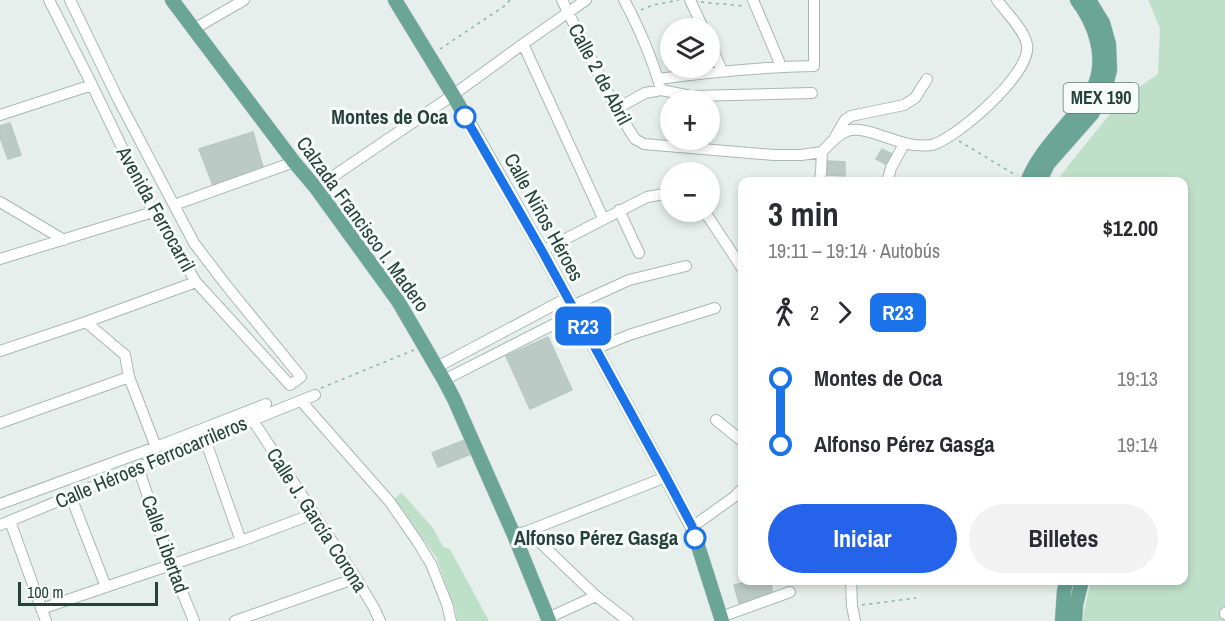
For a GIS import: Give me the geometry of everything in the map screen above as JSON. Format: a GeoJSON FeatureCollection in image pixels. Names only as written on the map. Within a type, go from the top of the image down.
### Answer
{"type":"FeatureCollection","features":[{"type":"Feature","properties":{"kind":"main road","name":"Calzada Francisco I. Madero"},"geometry":{"type":"LineString","coordinates":[[172,0],[316,188],[398,301],[444,380],[521,533],[549,620]]}},
{"type":"Feature","properties":{"kind":"main road","name":"MEX 190"},"geometry":{"type":"LineString","coordinates":[[1024,177],[1094,87],[1099,53],[1096,35],[1077,0]]}},
{"type":"Feature","properties":{"kind":"main road","name":"MEX 190"},"geometry":{"type":"LineString","coordinates":[[1041,177],[1047,164],[1092,114],[1105,89],[1110,70],[1109,44],[1103,23],[1089,0]]}},
{"type":"Feature","properties":{"kind":"main road","name":"Calle Niños Héroes"},"geometry":{"type":"LineString","coordinates":[[399,1],[542,251],[692,526],[721,619]]}},
{"type":"Feature","properties":{"kind":"main road"},"geometry":{"type":"LineString","coordinates":[[1062,621],[1066,585]]}},
{"type":"Feature","properties":{"kind":"main road"},"geometry":{"type":"LineString","coordinates":[[1075,621],[1081,585]]}},
{"type":"Feature","properties":{"kind":"street","name":"Avenida Ferrocarril"},"geometry":{"type":"LineString","coordinates":[[49,0],[153,212],[196,282],[290,385],[301,377],[194,243],[174,205]]}},
{"type":"Feature","properties":{"kind":"street"},"geometry":{"type":"LineString","coordinates":[[70,0],[118,99],[174,205],[294,162]]}},
{"type":"Feature","properties":{"kind":"street"},"geometry":{"type":"LineString","coordinates":[[194,29],[244,0]]}},
{"type":"Feature","properties":{"kind":"street","name":"Calle 2 de Abril"},"geometry":{"type":"LineString","coordinates":[[562,0],[616,109],[635,138],[644,144],[774,155],[822,152]]}},
{"type":"Feature","properties":{"kind":"street"},"geometry":{"type":"LineString","coordinates":[[316,188],[453,95],[586,0]]}},
{"type":"Feature","properties":{"kind":"street"},"geometry":{"type":"LineString","coordinates":[[624,0],[661,90]]}},
{"type":"Feature","properties":{"kind":"street"},"geometry":{"type":"LineString","coordinates":[[658,79],[781,66],[814,66],[814,0]]}},
{"type":"Feature","properties":{"kind":"street"},"geometry":{"type":"LineString","coordinates":[[833,140],[847,131],[855,130],[873,133],[904,144],[926,146],[951,136],[1000,95],[1018,72],[1028,48],[1026,39],[996,0]]}},
{"type":"Feature","properties":{"kind":"street"},"geometry":{"type":"LineString","coordinates":[[694,1],[700,18]]}},
{"type":"Feature","properties":{"kind":"street"},"geometry":{"type":"LineString","coordinates":[[755,3],[781,66]]}},
{"type":"Feature","properties":{"kind":"street"},"geometry":{"type":"LineString","coordinates":[[523,44],[603,218]]}},
{"type":"Feature","properties":{"kind":"street"},"geometry":{"type":"LineString","coordinates":[[720,66],[722,71]]}},
{"type":"Feature","properties":{"kind":"street"},"geometry":{"type":"LineString","coordinates":[[820,177],[822,152],[833,140],[845,120],[851,116],[904,105],[915,98],[927,80]]}},
{"type":"Feature","properties":{"kind":"street"},"geometry":{"type":"LineString","coordinates":[[0,115],[92,85]]}},
{"type":"Feature","properties":{"kind":"street"},"geometry":{"type":"LineString","coordinates":[[616,109],[645,93],[660,90]]}},
{"type":"Feature","properties":{"kind":"street"},"geometry":{"type":"LineString","coordinates":[[720,95],[812,93]]}},
{"type":"Feature","properties":{"kind":"street"},"geometry":{"type":"LineString","coordinates":[[888,177],[904,144]]}},
{"type":"Feature","properties":{"kind":"street"},"geometry":{"type":"LineString","coordinates":[[542,251],[619,210],[647,197],[660,195]]}},
{"type":"Feature","properties":{"kind":"street"},"geometry":{"type":"LineString","coordinates":[[0,202],[64,240]]}},
{"type":"Feature","properties":{"kind":"street"},"geometry":{"type":"LineString","coordinates":[[619,210],[639,253]]}},
{"type":"Feature","properties":{"kind":"street"},"geometry":{"type":"LineString","coordinates":[[0,259],[153,212]]}},
{"type":"Feature","properties":{"kind":"street"},"geometry":{"type":"LineString","coordinates":[[712,222],[738,262]]}},
{"type":"Feature","properties":{"kind":"street"},"geometry":{"type":"LineString","coordinates":[[436,367],[629,280],[686,266]]}},
{"type":"Feature","properties":{"kind":"street"},"geometry":{"type":"LineString","coordinates":[[0,351],[196,282]]}},
{"type":"Feature","properties":{"kind":"street"},"geometry":{"type":"LineString","coordinates":[[444,380],[572,306]]}},
{"type":"Feature","properties":{"kind":"street"},"geometry":{"type":"LineString","coordinates":[[595,349],[715,308]]}},
{"type":"Feature","properties":{"kind":"street"},"geometry":{"type":"LineString","coordinates":[[86,322],[125,355],[129,377],[156,447]]}},
{"type":"Feature","properties":{"kind":"street"},"geometry":{"type":"LineString","coordinates":[[0,423],[129,377]]}},
{"type":"Feature","properties":{"kind":"street","name":"Calle Héroes Ferrocarrileros"},"geometry":{"type":"LineString","coordinates":[[5,523],[252,419],[315,395]]}},
{"type":"Feature","properties":{"kind":"street"},"geometry":{"type":"LineString","coordinates":[[302,401],[390,502],[417,541],[431,564],[447,604],[451,621]]}},
{"type":"Feature","properties":{"kind":"street"},"geometry":{"type":"LineString","coordinates":[[0,504],[266,404]]}},
{"type":"Feature","properties":{"kind":"street","name":"Calle J. García Corona"},"geometry":{"type":"LineString","coordinates":[[252,419],[356,578],[380,621]]}},
{"type":"Feature","properties":{"kind":"street"},"geometry":{"type":"LineString","coordinates":[[716,420],[738,438]]}},
{"type":"Feature","properties":{"kind":"street"},"geometry":{"type":"LineString","coordinates":[[205,439],[241,541]]}},
{"type":"Feature","properties":{"kind":"street","name":"Calle Libertad"},"geometry":{"type":"LineString","coordinates":[[138,467],[171,565],[194,621]]}},
{"type":"Feature","properties":{"kind":"street"},"geometry":{"type":"LineString","coordinates":[[628,621],[521,533],[666,477]]}},
{"type":"Feature","properties":{"kind":"street"},"geometry":{"type":"LineString","coordinates":[[692,526],[738,493]]}},
{"type":"Feature","properties":{"kind":"street"},"geometry":{"type":"LineString","coordinates":[[71,497],[106,587]]}},
{"type":"Feature","properties":{"kind":"street"},"geometry":{"type":"LineString","coordinates":[[42,609],[313,514]]}},
{"type":"Feature","properties":{"kind":"street"},"geometry":{"type":"LineString","coordinates":[[5,523],[46,621]]}},
{"type":"Feature","properties":{"kind":"street"},"geometry":{"type":"LineString","coordinates":[[235,621],[356,578]]}},
{"type":"Feature","properties":{"kind":"street"},"geometry":{"type":"LineString","coordinates":[[851,585],[855,621]]}},
{"type":"Feature","properties":{"kind":"street"},"geometry":{"type":"LineString","coordinates":[[721,619],[790,592]]}},
{"type":"Feature","properties":{"kind":"street"},"geometry":{"type":"LineString","coordinates":[[549,620],[596,597]]}},
{"type":"Feature","properties":{"kind":"path"},"geometry":{"type":"LineString","coordinates":[[429,56],[506,5],[510,0]]}},
{"type":"Feature","properties":{"kind":"path"},"geometry":{"type":"LineString","coordinates":[[631,13],[653,5],[685,0]]}},
{"type":"Feature","properties":{"kind":"path"},"geometry":{"type":"LineString","coordinates":[[694,1],[731,6],[755,3]]}},
{"type":"Feature","properties":{"kind":"path"},"geometry":{"type":"LineString","coordinates":[[951,136],[1014,174],[1024,177]]}},
{"type":"Feature","properties":{"kind":"path"},"geometry":{"type":"LineString","coordinates":[[315,395],[319,389],[423,346]]}},
{"type":"Feature","properties":{"kind":"path"},"geometry":{"type":"LineString","coordinates":[[852,606],[916,598]]}},
{"type":"Feature","properties":{"kind":"green space"},"geometry":{"type":"Polygon","coordinates":[[[1148,0],[1225,0],[1225,621],[1083,621],[1090,585],[1188,585],[1188,177],[1061,177],[1123,98],[1158,74],[1160,28],[1148,0]]]}},
{"type":"Feature","properties":{"kind":"green space"},"geometry":{"type":"Polygon","coordinates":[[[401,492],[433,528],[443,547],[450,549],[489,621],[457,621],[456,612],[436,557],[395,499],[401,492]]]}},
{"type":"Feature","properties":{"kind":"building"},"geometry":{"type":"Polygon","coordinates":[[[10,123],[21,155],[8,159],[0,137],[0,126],[10,123]]]}},
{"type":"Feature","properties":{"kind":"building"},"geometry":{"type":"Polygon","coordinates":[[[253,132],[264,171],[214,188],[199,149],[253,132]]]}},
{"type":"Feature","properties":{"kind":"building"},"geometry":{"type":"Polygon","coordinates":[[[882,149],[892,154],[887,165],[876,159],[882,149]]]}},
{"type":"Feature","properties":{"kind":"building"},"geometry":{"type":"Polygon","coordinates":[[[828,161],[845,162],[845,176],[827,175],[828,161]]]}},
{"type":"Feature","properties":{"kind":"building"},"geometry":{"type":"Polygon","coordinates":[[[548,337],[572,390],[530,409],[506,356],[548,337]]]}},
{"type":"Feature","properties":{"kind":"building"},"geometry":{"type":"Polygon","coordinates":[[[465,440],[471,454],[438,467],[432,453],[465,440]]]}},
{"type":"Feature","properties":{"kind":"building"},"geometry":{"type":"Polygon","coordinates":[[[734,585],[771,585],[773,594],[739,603],[734,585]]]}},
{"type":"Feature","properties":{"kind":"bus line","name":"R23"},"geometry":{"type":"LineString","coordinates":[[465,117],[542,251],[666,477],[692,526],[695,538]]}},
{"type":"Feature","properties":{"kind":"place","name":"Montes de Oca"},"geometry":{"type":"Point","coordinates":[465,117]}},
{"type":"Feature","properties":{"kind":"place","name":"Alfonso Pérez Gasga"},"geometry":{"type":"Point","coordinates":[695,538]}}]}
